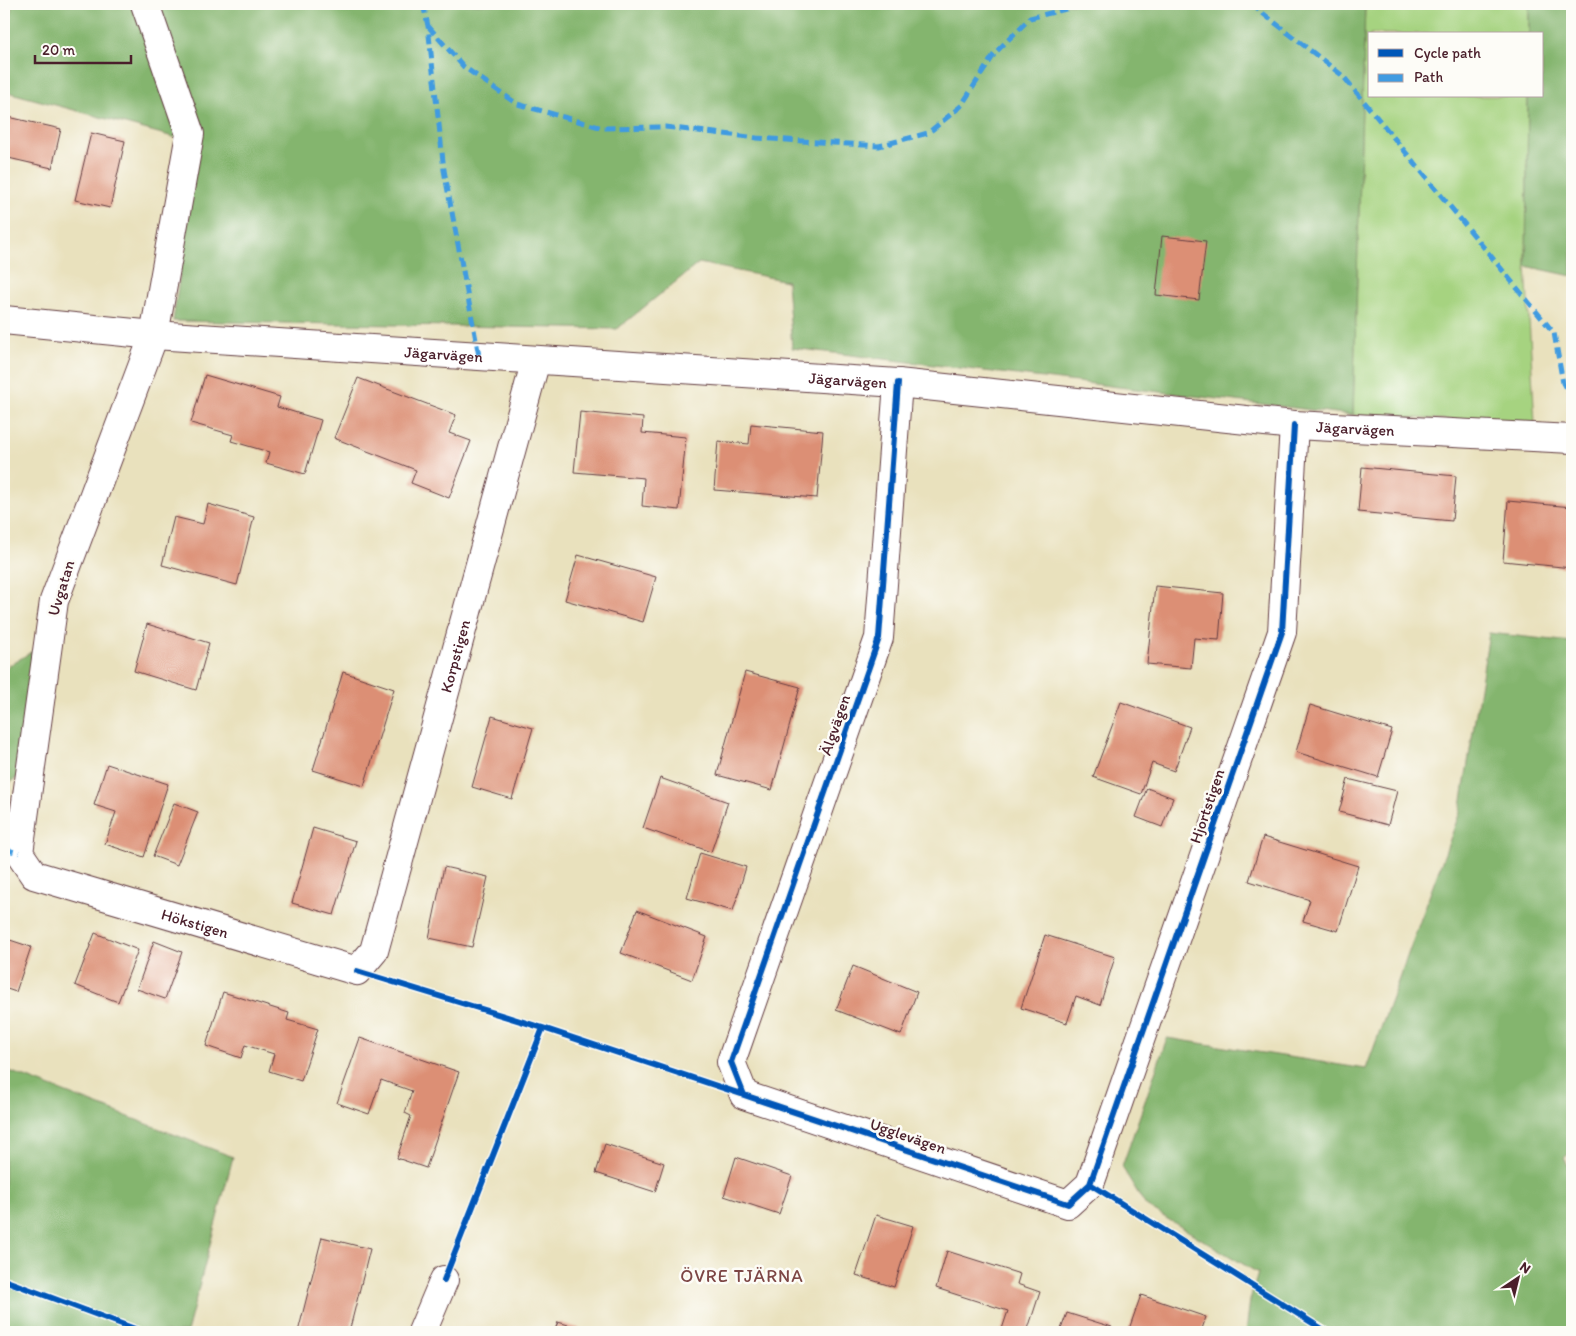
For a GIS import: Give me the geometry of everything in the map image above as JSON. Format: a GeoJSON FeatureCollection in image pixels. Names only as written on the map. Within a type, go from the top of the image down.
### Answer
{"type":"FeatureCollection","features":[{"type":"Feature","properties":{"kind":"street"},"geometry":{"type":"LineString","coordinates":[[145,4],[190,134],[154,335]]}},
{"type":"Feature","properties":{"kind":"street","name":"Jägarvägen"},"geometry":{"type":"LineString","coordinates":[[4,320],[154,335],[898,383],[1294,425],[1572,439]]}},
{"type":"Feature","properties":{"kind":"street","name":"Uvgatan"},"geometry":{"type":"LineString","coordinates":[[19,853],[54,601],[154,335]]}},
{"type":"Feature","properties":{"kind":"street","name":"Korpstigen"},"geometry":{"type":"LineString","coordinates":[[374,951],[536,360]]}},
{"type":"Feature","properties":{"kind":"street","name":"Älgvägen"},"geometry":{"type":"LineString","coordinates":[[731,1062],[879,638],[898,383]]}},
{"type":"Feature","properties":{"kind":"street","name":"Hjortstigen"},"geometry":{"type":"LineString","coordinates":[[1090,1184],[1282,632],[1294,425]]}},
{"type":"Feature","properties":{"kind":"street","name":"Hökstigen"},"geometry":{"type":"LineString","coordinates":[[19,853],[34,875],[357,971],[374,951]]}},
{"type":"Feature","properties":{"kind":"street","name":"Ugglevägen"},"geometry":{"type":"LineString","coordinates":[[731,1062],[744,1095],[1068,1204],[1090,1184]]}},
{"type":"Feature","properties":{"kind":"street"},"geometry":{"type":"LineString","coordinates":[[422,1332],[444,1280]]}},
{"type":"Feature","properties":{"kind":"green space"},"geometry":{"type":"Polygon","coordinates":[[[12,4],[1365,4],[1353,415],[792,348],[787,281],[699,263],[617,329],[173,321],[199,144],[4,91],[4,72],[12,4]]]}},
{"type":"Feature","properties":{"kind":"green space"},"geometry":{"type":"Polygon","coordinates":[[[1365,4],[1529,4],[1529,32],[1368,32],[1368,98],[1528,98],[1526,266],[1535,424],[1353,415],[1365,4]]]}},
{"type":"Feature","properties":{"kind":"green space"},"geometry":{"type":"Polygon","coordinates":[[[1529,4],[1572,4],[1572,276],[1526,266],[1528,98],[1544,98],[1544,32],[1529,32],[1529,4]]]}},
{"type":"Feature","properties":{"kind":"green space"},"geometry":{"type":"Polygon","coordinates":[[[1489,633],[1572,642],[1572,1151],[1564,1158],[1572,1172],[1572,1332],[1246,1332],[1250,1300],[1258,1273],[1146,1206],[1122,1167],[1167,1038],[1366,1069],[1460,812],[1489,633]]]}},
{"type":"Feature","properties":{"kind":"green space"},"geometry":{"type":"Polygon","coordinates":[[[39,647],[20,776],[4,786],[4,669],[39,647]]]}},
{"type":"Feature","properties":{"kind":"green space"},"geometry":{"type":"Polygon","coordinates":[[[4,1069],[233,1157],[187,1332],[4,1332],[4,1069]]]}},
{"type":"Feature","properties":{"kind":"building"},"geometry":{"type":"Polygon","coordinates":[[[4,116],[61,129],[52,168],[4,157],[4,116]]]}},
{"type":"Feature","properties":{"kind":"building"},"geometry":{"type":"Polygon","coordinates":[[[91,133],[125,141],[110,208],[75,200],[91,133]]]}},
{"type":"Feature","properties":{"kind":"building"},"geometry":{"type":"Polygon","coordinates":[[[1162,236],[1206,241],[1199,300],[1156,295],[1162,236]]]}},
{"type":"Feature","properties":{"kind":"building"},"geometry":{"type":"Polygon","coordinates":[[[205,375],[280,397],[277,407],[321,420],[305,474],[266,463],[269,452],[231,441],[233,435],[191,423],[205,375]]]}},
{"type":"Feature","properties":{"kind":"building"},"geometry":{"type":"Polygon","coordinates":[[[358,378],[456,415],[449,433],[471,441],[449,498],[411,483],[416,470],[334,438],[358,378]]]}},
{"type":"Feature","properties":{"kind":"building"},"geometry":{"type":"Polygon","coordinates":[[[580,412],[643,418],[642,433],[686,437],[679,510],[642,506],[644,478],[574,472],[580,412]]]}},
{"type":"Feature","properties":{"kind":"building"},"geometry":{"type":"Polygon","coordinates":[[[751,424],[823,431],[817,498],[714,490],[718,441],[749,444],[751,424]]]}},
{"type":"Feature","properties":{"kind":"building"},"geometry":{"type":"Polygon","coordinates":[[[1362,467],[1456,476],[1452,521],[1358,512],[1362,467]]]}},
{"type":"Feature","properties":{"kind":"building"},"geometry":{"type":"Polygon","coordinates":[[[1508,501],[1572,507],[1572,568],[1503,561],[1508,501]]]}},
{"type":"Feature","properties":{"kind":"building"},"geometry":{"type":"Polygon","coordinates":[[[208,504],[254,517],[237,585],[162,565],[174,517],[203,524],[208,504]]]}},
{"type":"Feature","properties":{"kind":"building"},"geometry":{"type":"Polygon","coordinates":[[[578,555],[656,577],[643,622],[565,600],[578,555]]]}},
{"type":"Feature","properties":{"kind":"building"},"geometry":{"type":"Polygon","coordinates":[[[1155,586],[1223,593],[1219,640],[1194,638],[1191,668],[1147,664],[1155,586]]]}},
{"type":"Feature","properties":{"kind":"building"},"geometry":{"type":"Polygon","coordinates":[[[147,624],[209,643],[196,690],[134,671],[147,624]]]}},
{"type":"Feature","properties":{"kind":"building"},"geometry":{"type":"Polygon","coordinates":[[[343,672],[394,689],[364,786],[313,770],[343,672]]]}},
{"type":"Feature","properties":{"kind":"building"},"geometry":{"type":"Polygon","coordinates":[[[745,672],[800,687],[772,790],[717,775],[745,672]]]}},
{"type":"Feature","properties":{"kind":"building"},"geometry":{"type":"Polygon","coordinates":[[[1121,702],[1190,727],[1174,771],[1152,763],[1141,794],[1093,777],[1121,702]]]}},
{"type":"Feature","properties":{"kind":"building"},"geometry":{"type":"Polygon","coordinates":[[[1310,705],[1392,730],[1378,777],[1296,752],[1310,705]]]}},
{"type":"Feature","properties":{"kind":"building"},"geometry":{"type":"Polygon","coordinates":[[[492,716],[533,728],[512,799],[472,787],[492,716]]]}},
{"type":"Feature","properties":{"kind":"building"},"geometry":{"type":"Polygon","coordinates":[[[107,764],[168,784],[144,857],[105,844],[116,812],[94,805],[107,764]]]}},
{"type":"Feature","properties":{"kind":"building"},"geometry":{"type":"Polygon","coordinates":[[[660,778],[728,802],[711,852],[643,828],[660,778]]]}},
{"type":"Feature","properties":{"kind":"building"},"geometry":{"type":"Polygon","coordinates":[[[1348,779],[1397,791],[1388,825],[1339,812],[1348,779]]]}},
{"type":"Feature","properties":{"kind":"building"},"geometry":{"type":"Polygon","coordinates":[[[1147,788],[1173,798],[1162,827],[1136,817],[1147,788]]]}},
{"type":"Feature","properties":{"kind":"building"},"geometry":{"type":"Polygon","coordinates":[[[174,803],[198,812],[177,865],[153,856],[174,803]]]}},
{"type":"Feature","properties":{"kind":"building"},"geometry":{"type":"Polygon","coordinates":[[[313,828],[356,841],[334,915],[292,903],[313,828]]]}},
{"type":"Feature","properties":{"kind":"building"},"geometry":{"type":"Polygon","coordinates":[[[1263,837],[1358,866],[1338,931],[1303,921],[1310,900],[1249,881],[1263,837]]]}},
{"type":"Feature","properties":{"kind":"building"},"geometry":{"type":"Polygon","coordinates":[[[700,853],[746,867],[733,911],[687,898],[700,853]]]}},
{"type":"Feature","properties":{"kind":"building"},"geometry":{"type":"Polygon","coordinates":[[[444,867],[488,877],[472,947],[429,938],[444,867]]]}},
{"type":"Feature","properties":{"kind":"building"},"geometry":{"type":"Polygon","coordinates":[[[637,910],[707,937],[692,980],[621,953],[637,910]]]}},
{"type":"Feature","properties":{"kind":"building"},"geometry":{"type":"Polygon","coordinates":[[[95,933],[138,950],[118,1002],[75,985],[95,933]]]}},
{"type":"Feature","properties":{"kind":"building"},"geometry":{"type":"Polygon","coordinates":[[[1045,935],[1115,957],[1100,1005],[1076,996],[1067,1023],[1021,1008],[1045,935]]]}},
{"type":"Feature","properties":{"kind":"building"},"geometry":{"type":"Polygon","coordinates":[[[4,938],[31,947],[16,992],[4,988],[4,938]]]}},
{"type":"Feature","properties":{"kind":"building"},"geometry":{"type":"Polygon","coordinates":[[[154,941],[182,952],[165,999],[137,989],[154,941]]]}},
{"type":"Feature","properties":{"kind":"building"},"geometry":{"type":"Polygon","coordinates":[[[853,966],[917,992],[901,1035],[836,1010],[853,966]]]}},
{"type":"Feature","properties":{"kind":"building"},"geometry":{"type":"Polygon","coordinates":[[[223,992],[289,1013],[287,1020],[318,1029],[301,1081],[269,1071],[274,1054],[245,1045],[241,1058],[206,1046],[223,992]]]}},
{"type":"Feature","properties":{"kind":"building"},"geometry":{"type":"Polygon","coordinates":[[[360,1038],[459,1072],[426,1168],[397,1158],[411,1116],[405,1113],[412,1091],[381,1080],[369,1114],[337,1103],[360,1038]]]}},
{"type":"Feature","properties":{"kind":"building"},"geometry":{"type":"Polygon","coordinates":[[[605,1144],[664,1163],[655,1192],[596,1173],[605,1144]]]}},
{"type":"Feature","properties":{"kind":"building"},"geometry":{"type":"Polygon","coordinates":[[[736,1157],[792,1176],[779,1214],[724,1196],[736,1157]]]}},
{"type":"Feature","properties":{"kind":"building"},"geometry":{"type":"Polygon","coordinates":[[[876,1215],[913,1226],[894,1287],[856,1275],[876,1215]]]}},
{"type":"Feature","properties":{"kind":"building"},"geometry":{"type":"Polygon","coordinates":[[[322,1237],[370,1249],[349,1332],[298,1332],[322,1237]]]}},
{"type":"Feature","properties":{"kind":"building"},"geometry":{"type":"Polygon","coordinates":[[[947,1251],[1020,1274],[1017,1284],[1040,1292],[1027,1332],[1001,1332],[1008,1311],[936,1288],[947,1251]]]}},
{"type":"Feature","properties":{"kind":"building"},"geometry":{"type":"Polygon","coordinates":[[[1141,1295],[1206,1317],[1201,1332],[1128,1332],[1141,1295]]]}},
{"type":"Feature","properties":{"kind":"building"},"geometry":{"type":"Polygon","coordinates":[[[1067,1313],[1112,1327],[1110,1332],[1060,1332],[1067,1313]]]}},
{"type":"Feature","properties":{"kind":"building"},"geometry":{"type":"Polygon","coordinates":[[[558,1322],[592,1332],[554,1332],[558,1322]]]}},
{"type":"Feature","properties":{"kind":"marked path"},"geometry":{"type":"LineString","coordinates":[[423,4],[428,26],[444,170],[479,356]]}},
{"type":"Feature","properties":{"kind":"marked path"},"geometry":{"type":"LineString","coordinates":[[428,26],[464,67],[517,104],[603,128],[665,127],[757,138],[879,146],[928,133],[961,106],[995,53],[1030,18],[1086,4]]}},
{"type":"Feature","properties":{"kind":"marked path"},"geometry":{"type":"LineString","coordinates":[[1251,4],[1343,76],[1554,333],[1563,383],[1572,399]]}},
{"type":"Feature","properties":{"kind":"marked path"},"geometry":{"type":"LineString","coordinates":[[4,849],[19,853]]}},
{"type":"Feature","properties":{"kind":"cycle path"},"geometry":{"type":"LineString","coordinates":[[898,383],[879,638],[731,1062],[744,1095],[1068,1204],[1090,1184],[1282,632],[1294,425]]}},
{"type":"Feature","properties":{"kind":"cycle path"},"geometry":{"type":"LineString","coordinates":[[357,971],[543,1028],[744,1095]]}},
{"type":"Feature","properties":{"kind":"cycle path"},"geometry":{"type":"LineString","coordinates":[[444,1280],[543,1028]]}},
{"type":"Feature","properties":{"kind":"cycle path"},"geometry":{"type":"LineString","coordinates":[[1090,1184],[1327,1332]]}},
{"type":"Feature","properties":{"kind":"cycle path"},"geometry":{"type":"LineString","coordinates":[[4,1280],[143,1332]]}},
{"type":"Feature","properties":{"kind":"district","name":"ÖVRE TJÄRNA"},"geometry":{"type":"Point","coordinates":[742,1276]}}]}
